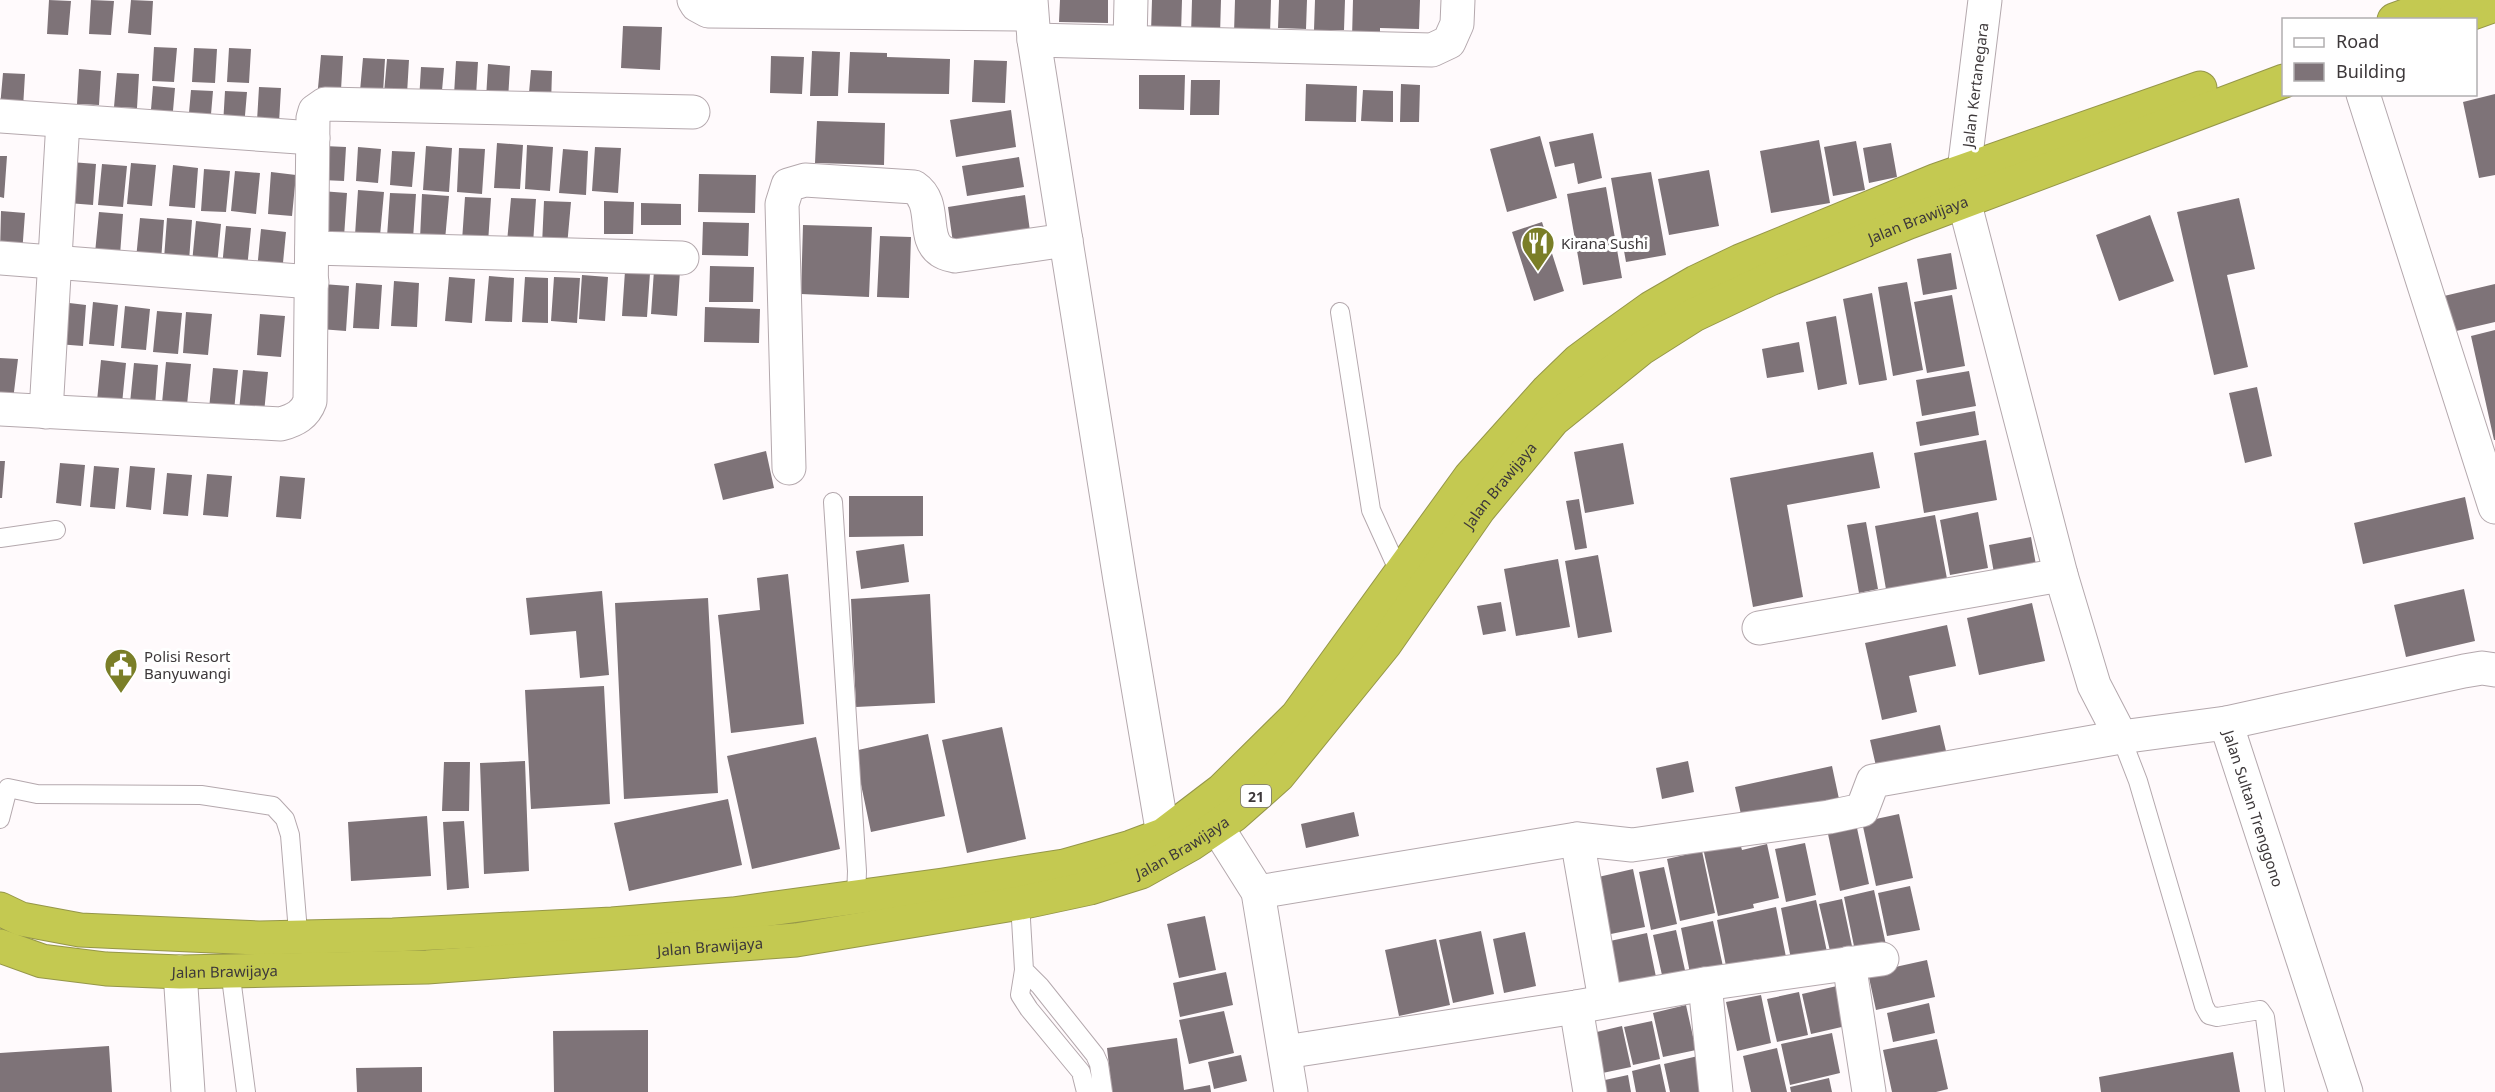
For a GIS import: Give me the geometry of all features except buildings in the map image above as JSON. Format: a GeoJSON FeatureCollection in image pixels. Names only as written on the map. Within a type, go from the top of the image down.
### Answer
{"type":"FeatureCollection","features":[{"type":"Feature","properties":{"kind":"highway"},"geometry":{"type":"LineString","coordinates":[[2399,18],[2448,0]]}},
{"type":"Feature","properties":{"kind":"highway"},"geometry":{"type":"LineString","coordinates":[[2459,18],[2495,5]]}},
{"type":"Feature","properties":{"kind":"highway","name":"Jalan Brawijaya"},"geometry":{"type":"LineString","coordinates":[[3,953],[42,961],[106,969],[180,972],[427,967],[796,940],[1020,903],[1090,888],[1141,872],[1191,844],[1234,815],[1278,776],[1385,644],[1479,509],[1553,420],[1642,348],[1694,315],[1964,186],[2282,59]]}},
{"type":"Feature","properties":{"kind":"highway","name":"Jalan Brawijaya"},"geometry":{"type":"LineString","coordinates":[[14,914],[80,930],[259,938],[393,935],[612,924],[733,914],[856,898],[1064,866],[1131,847],[1163,835],[1222,790],[1297,716],[1470,477],[1578,361],[1651,308],[1695,282],[1740,261],[1864,209],[1964,186],[2282,81]]}},
{"type":"Feature","properties":{"kind":"street"},"geometry":{"type":"LineString","coordinates":[[694,0],[697,5],[708,10],[1032,18],[1130,42],[1432,50],[1449,42],[1457,24],[1458,0]]}},
{"type":"Feature","properties":{"kind":"street"},"geometry":{"type":"LineString","coordinates":[[1130,42],[1131,0]]}},
{"type":"Feature","properties":{"kind":"street","name":"Jalan Kertanegara"},"geometry":{"type":"LineString","coordinates":[[1964,186],[1985,0]]}},
{"type":"Feature","properties":{"kind":"street"},"geometry":{"type":"LineString","coordinates":[[1032,18],[1118,568],[1163,835]]}},
{"type":"Feature","properties":{"kind":"street"},"geometry":{"type":"LineString","coordinates":[[2364,96],[2495,507]]}},
{"type":"Feature","properties":{"kind":"street"},"geometry":{"type":"LineString","coordinates":[[0,409],[281,424],[294,420],[308,408],[310,401],[313,138],[315,111],[324,104],[332,102],[693,112]]}},
{"type":"Feature","properties":{"kind":"street"},"geometry":{"type":"LineString","coordinates":[[0,117],[313,138]]}},
{"type":"Feature","properties":{"kind":"street"},"geometry":{"type":"LineString","coordinates":[[46,412],[63,121]]}},
{"type":"Feature","properties":{"kind":"street"},"geometry":{"type":"LineString","coordinates":[[789,468],[782,204],[788,185],[805,180],[914,187],[928,204],[932,240],[940,251],[955,256],[1066,240]]}},
{"type":"Feature","properties":{"kind":"street"},"geometry":{"type":"LineString","coordinates":[[1964,186],[2061,575],[2094,685],[2121,737]]}},
{"type":"Feature","properties":{"kind":"street"},"geometry":{"type":"LineString","coordinates":[[312,248],[682,258]]}},
{"type":"Feature","properties":{"kind":"street"},"geometry":{"type":"LineString","coordinates":[[0,258],[312,282]]}},
{"type":"Feature","properties":{"kind":"street"},"geometry":{"type":"LineString","coordinates":[[1759,628],[2061,575]]}},
{"type":"Feature","properties":{"kind":"street"},"geometry":{"type":"LineString","coordinates":[[2226,723],[2464,671],[2482,668],[2495,670]]}},
{"type":"Feature","properties":{"kind":"street","name":"Jalan Sultan Trenggono"},"geometry":{"type":"LineString","coordinates":[[1577,839],[1632,845],[1829,817],[1862,810],[1873,781],[2121,737],[2226,723],[2346,1092]]}},
{"type":"Feature","properties":{"kind":"street"},"geometry":{"type":"LineString","coordinates":[[1216,827],[1258,892],[1291,1092]]}},
{"type":"Feature","properties":{"kind":"street"},"geometry":{"type":"LineString","coordinates":[[1258,892],[1577,839],[1591,1004],[1590,1092]]}},
{"type":"Feature","properties":{"kind":"street"},"geometry":{"type":"LineString","coordinates":[[3,953],[14,914]]}},
{"type":"Feature","properties":{"kind":"street"},"geometry":{"type":"LineString","coordinates":[[1285,1052],[1705,984],[1882,959]]}},
{"type":"Feature","properties":{"kind":"street"},"geometry":{"type":"LineString","coordinates":[[1849,963],[1869,1092]]}},
{"type":"Feature","properties":{"kind":"street"},"geometry":{"type":"LineString","coordinates":[[180,972],[188,1092]]}},
{"type":"Feature","properties":{"kind":"street"},"geometry":{"type":"LineString","coordinates":[[1705,984],[1716,1092]]}},
{"type":"Feature","properties":{"kind":"lane"},"geometry":{"type":"LineString","coordinates":[[1340,312],[1371,510],[1400,574]]}},
{"type":"Feature","properties":{"kind":"lane"},"geometry":{"type":"LineString","coordinates":[[832,502],[857,871],[856,898]]}},
{"type":"Feature","properties":{"kind":"lane"},"geometry":{"type":"LineString","coordinates":[[0,538],[56,530]]}},
{"type":"Feature","properties":{"kind":"lane"},"geometry":{"type":"LineString","coordinates":[[2121,737],[2141,791],[2204,1006],[2209,1014],[2217,1017],[2260,1010],[2265,1017],[2275,1092]]}},
{"type":"Feature","properties":{"kind":"lane"},"geometry":{"type":"LineString","coordinates":[[0,819],[4,786],[37,794],[201,795],[273,807],[285,819],[290,835],[300,969]]}},
{"type":"Feature","properties":{"kind":"lane"},"geometry":{"type":"LineString","coordinates":[[1020,903],[1024,970],[1020,994],[1029,1009],[1081,1072],[1086,1092]]}},
{"type":"Feature","properties":{"kind":"lane"},"geometry":{"type":"LineString","coordinates":[[230,970],[246,1092]]}},
{"type":"Feature","properties":{"kind":"lane"},"geometry":{"type":"LineString","coordinates":[[1024,970],[1040,986],[1095,1055],[1099,1064],[1103,1092]]}},
{"type":"Feature","properties":{"kind":"place","name":"Kirana Sushi"},"geometry":{"type":"Point","coordinates":[1538,272]}},
{"type":"Feature","properties":{"kind":"place","name":"Polisi Resort Banyuwangi"},"geometry":{"type":"Point","coordinates":[121,694]}}]}
